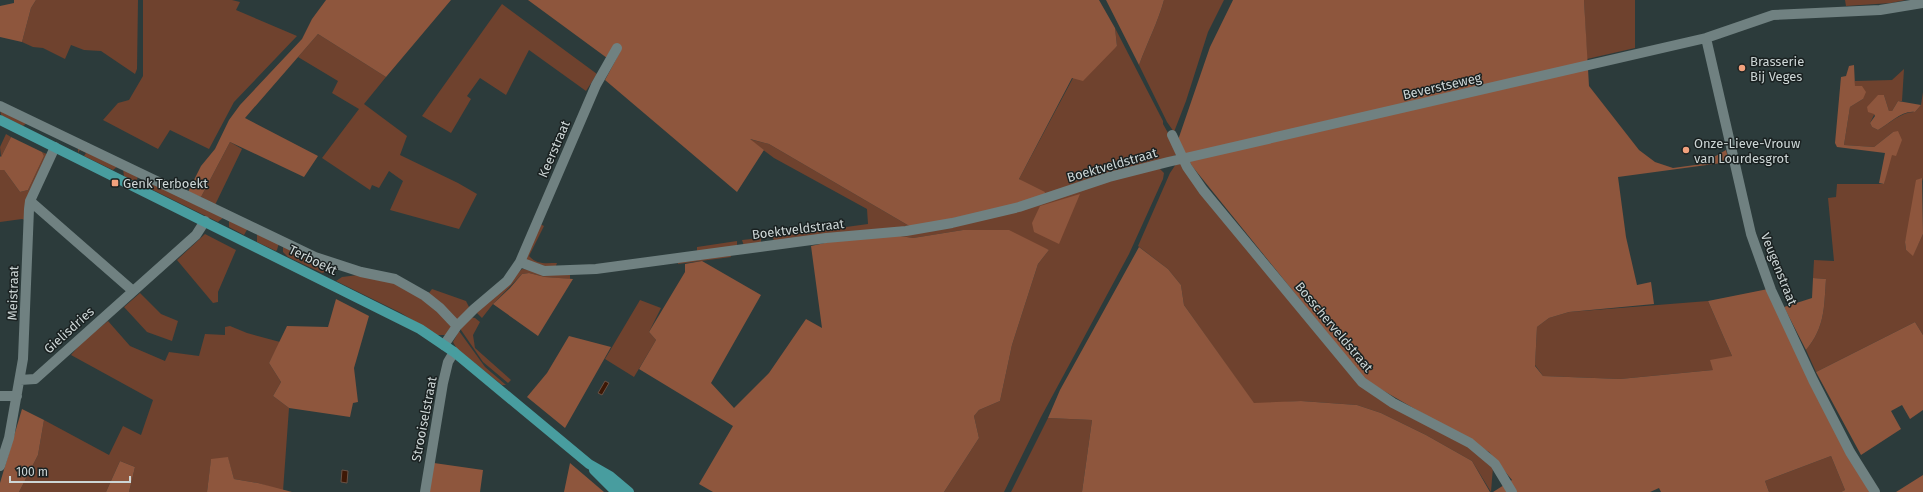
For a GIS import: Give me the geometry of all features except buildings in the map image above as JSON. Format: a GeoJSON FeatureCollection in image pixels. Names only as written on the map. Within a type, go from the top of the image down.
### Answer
{"type":"FeatureCollection","features":[{"type":"Feature","properties":{"kind":"main road","name":"Terboekt"},"geometry":{"type":"LineString","coordinates":[[0,120],[398,317],[454,352],[589,464],[610,476],[629,492]]}},
{"type":"Feature","properties":{"kind":"main road","name":"Terboekt"},"geometry":{"type":"LineString","coordinates":[[589,464],[605,483],[616,492]]}},
{"type":"Feature","properties":{"kind":"street","name":"Beverstseweg"},"geometry":{"type":"LineString","coordinates":[[1184,159],[1706,38],[1773,15],[1880,10],[1923,3]]}},
{"type":"Feature","properties":{"kind":"street","name":"Veugenstraat"},"geometry":{"type":"LineString","coordinates":[[1706,38],[1751,234],[1771,290],[1813,380],[1840,433],[1875,492]]}},
{"type":"Feature","properties":{"kind":"street","name":"Keerstraat"},"geometry":{"type":"LineString","coordinates":[[520,262],[596,85],[617,48]]}},
{"type":"Feature","properties":{"kind":"street","name":"Terboekt"},"geometry":{"type":"LineString","coordinates":[[0,106],[315,257],[361,272],[395,280],[425,296],[440,308],[457,326]]}},
{"type":"Feature","properties":{"kind":"street","name":"Bosscherveldstraat"},"geometry":{"type":"LineString","coordinates":[[1172,135],[1187,167],[1203,190],[1362,382],[1393,403],[1470,443],[1495,464],[1512,492]]}},
{"type":"Feature","properties":{"kind":"street","name":"Meistraat"},"geometry":{"type":"LineString","coordinates":[[0,466],[9,438],[23,359],[30,201],[55,147]]}},
{"type":"Feature","properties":{"kind":"street","name":"Boektveldstraat"},"geometry":{"type":"LineString","coordinates":[[520,262],[544,271],[596,269],[826,238],[906,231],[952,223],[1020,207],[1109,177],[1184,159]]}},
{"type":"Feature","properties":{"kind":"street"},"geometry":{"type":"LineString","coordinates":[[30,201],[133,291]]}},
{"type":"Feature","properties":{"kind":"street","name":"Gielisdries"},"geometry":{"type":"LineString","coordinates":[[20,380],[35,378],[196,235],[205,221]]}},
{"type":"Feature","properties":{"kind":"street"},"geometry":{"type":"LineString","coordinates":[[444,345],[457,326],[474,309],[507,281],[520,262]]}},
{"type":"Feature","properties":{"kind":"street","name":"Strooiselstraat"},"geometry":{"type":"LineString","coordinates":[[425,492],[445,376],[448,362],[454,352]]}},
{"type":"Feature","properties":{"kind":"street"},"geometry":{"type":"LineString","coordinates":[[0,396],[17,396]]}},
{"type":"Feature","properties":{"kind":"shaded area"},"geometry":{"type":"Polygon","coordinates":[[[14,0],[36,0],[31,8],[22,42],[0,37],[0,6],[14,3],[14,0]]]}},
{"type":"Feature","properties":{"kind":"shaded area"},"geometry":{"type":"Polygon","coordinates":[[[36,0],[138,0],[137,69],[135,74],[101,51],[84,50],[71,45],[65,59],[43,48],[33,47],[22,42],[31,8],[36,0]]]}},
{"type":"Feature","properties":{"kind":"shaded area"},"geometry":{"type":"Polygon","coordinates":[[[143,0],[232,0],[240,2],[236,10],[297,36],[234,102],[209,149],[170,130],[158,149],[103,120],[118,103],[129,100],[143,76],[143,0]]]}},
{"type":"Feature","properties":{"kind":"shaded area"},"geometry":{"type":"Polygon","coordinates":[[[326,0],[451,0],[386,77],[318,34],[245,118],[318,156],[304,177],[230,142],[201,197],[188,192],[201,166],[215,149],[229,120],[240,105],[302,39],[312,19],[326,0]]]}},
{"type":"Feature","properties":{"kind":"shaded area"},"geometry":{"type":"Polygon","coordinates":[[[528,0],[1099,0],[1115,28],[1117,46],[1083,81],[1072,78],[1019,179],[1045,192],[1044,196],[1007,207],[911,227],[769,144],[750,139],[764,150],[737,192],[605,80],[620,52],[607,58],[528,0]]]}},
{"type":"Feature","properties":{"kind":"shaded area"},"geometry":{"type":"Polygon","coordinates":[[[1106,0],[1164,0],[1139,65],[1106,0]]]}},
{"type":"Feature","properties":{"kind":"shaded area"},"geometry":{"type":"Polygon","coordinates":[[[1164,0],[1224,0],[1208,32],[1186,101],[1174,132],[1167,122],[1139,65],[1164,0]]]}},
{"type":"Feature","properties":{"kind":"shaded area"},"geometry":{"type":"Polygon","coordinates":[[[1233,0],[1584,0],[1589,86],[1639,150],[1655,162],[1673,168],[1702,164],[1726,150],[1729,162],[1618,177],[1626,237],[1637,285],[1651,282],[1654,304],[1569,312],[1549,318],[1537,327],[1535,366],[1543,376],[1620,379],[1713,370],[1710,360],[1732,356],[1708,301],[1768,289],[1870,492],[1841,492],[1845,490],[1831,456],[1765,481],[1769,492],[1661,492],[1659,488],[1650,492],[1493,492],[1512,480],[1489,452],[1365,380],[1192,166],[1178,140],[1210,47],[1233,0]]]}},
{"type":"Feature","properties":{"kind":"shaded area"},"geometry":{"type":"Polygon","coordinates":[[[1584,0],[1635,0],[1635,48],[1587,59],[1584,0]]]}},
{"type":"Feature","properties":{"kind":"shaded area"},"geometry":{"type":"Polygon","coordinates":[[[1845,0],[1906,0],[1891,3],[1846,6],[1845,0]]]}},
{"type":"Feature","properties":{"kind":"shaded area"},"geometry":{"type":"Polygon","coordinates":[[[502,4],[597,74],[586,91],[529,50],[506,95],[480,78],[467,96],[471,99],[451,133],[422,116],[502,4]]]}},
{"type":"Feature","properties":{"kind":"shaded area"},"geometry":{"type":"Polygon","coordinates":[[[1115,28],[1163,121],[1163,124],[1180,154],[1044,196],[1019,179],[1073,78],[1117,46],[1115,28]]]}},
{"type":"Feature","properties":{"kind":"shaded area"},"geometry":{"type":"Polygon","coordinates":[[[318,34],[386,77],[364,104],[407,136],[400,155],[458,183],[477,194],[459,229],[390,210],[403,181],[389,171],[379,188],[372,185],[370,190],[322,158],[359,109],[332,93],[338,81],[298,57],[318,34]]]}},
{"type":"Feature","properties":{"kind":"shaded area"},"geometry":{"type":"Polygon","coordinates":[[[1854,65],[1855,86],[1862,86],[1866,92],[1863,99],[1850,107],[1844,145],[1874,147],[1893,132],[1898,131],[1902,140],[1896,156],[1892,155],[1884,184],[1879,183],[1885,153],[1837,147],[1835,143],[1841,77],[1846,76],[1849,66],[1854,65]]]}},
{"type":"Feature","properties":{"kind":"shaded area"},"geometry":{"type":"Polygon","coordinates":[[[1904,69],[1902,101],[1898,101],[1892,111],[1889,111],[1884,95],[1870,123],[1872,127],[1878,130],[1900,116],[1910,112],[1915,112],[1921,105],[1923,92],[1923,178],[1905,242],[1906,250],[1913,255],[1923,234],[1923,335],[1915,322],[1816,372],[1806,350],[1812,342],[1820,325],[1825,299],[1826,279],[1813,278],[1814,260],[1834,261],[1828,198],[1836,197],[1837,184],[1884,184],[1893,132],[1874,147],[1844,145],[1850,107],[1863,99],[1855,87],[1855,81],[1892,80],[1904,69]]]}},
{"type":"Feature","properties":{"kind":"shaded area"},"geometry":{"type":"Polygon","coordinates":[[[1878,95],[1884,95],[1889,111],[1892,111],[1898,101],[1921,105],[1915,112],[1900,115],[1878,130],[1872,127],[1870,123],[1875,116],[1874,114],[1868,112],[1867,107],[1878,95]]]}},
{"type":"Feature","properties":{"kind":"shaded area"},"geometry":{"type":"Polygon","coordinates":[[[0,109],[28,122],[23,126],[1,115],[0,109]]]}},
{"type":"Feature","properties":{"kind":"shaded area"},"geometry":{"type":"Polygon","coordinates":[[[6,134],[11,137],[1,157],[0,147],[6,134]]]}},
{"type":"Feature","properties":{"kind":"shaded area"},"geometry":{"type":"Polygon","coordinates":[[[11,137],[42,152],[44,156],[28,190],[20,192],[4,170],[0,170],[0,156],[1,157],[11,137]]]}},
{"type":"Feature","properties":{"kind":"shaded area"},"geometry":{"type":"Polygon","coordinates":[[[749,139],[769,144],[911,227],[774,242],[773,237],[868,224],[867,209],[774,158],[749,139]]]}},
{"type":"Feature","properties":{"kind":"shaded area"},"geometry":{"type":"Polygon","coordinates":[[[230,142],[242,149],[215,205],[201,197],[230,142]]]}},
{"type":"Feature","properties":{"kind":"shaded area"},"geometry":{"type":"Polygon","coordinates":[[[78,147],[118,166],[113,170],[84,156],[86,153],[80,150],[78,153],[78,147]]]}},
{"type":"Feature","properties":{"kind":"shaded area"},"geometry":{"type":"Polygon","coordinates":[[[42,152],[49,155],[25,220],[22,219],[0,222],[0,170],[4,170],[20,192],[28,190],[44,156],[42,152]]]}},
{"type":"Feature","properties":{"kind":"shaded area"},"geometry":{"type":"Polygon","coordinates":[[[1176,164],[1181,164],[1356,382],[1377,398],[1469,447],[1493,467],[1491,492],[1472,461],[1426,435],[1381,413],[1357,405],[1301,401],[1254,404],[1184,305],[1181,285],[1168,269],[1138,246],[1170,173],[1176,164]]]}},
{"type":"Feature","properties":{"kind":"shaded area"},"geometry":{"type":"Polygon","coordinates":[[[1159,168],[1164,173],[1163,179],[1129,254],[1041,417],[1004,492],[944,492],[979,438],[974,416],[979,410],[1000,401],[1012,345],[1038,264],[1049,250],[963,230],[913,238],[894,235],[1159,168]]]}},
{"type":"Feature","properties":{"kind":"shaded area"},"geometry":{"type":"Polygon","coordinates":[[[123,169],[138,175],[137,180],[135,182],[124,176],[123,169]]]}},
{"type":"Feature","properties":{"kind":"shaded area"},"geometry":{"type":"Polygon","coordinates":[[[1922,178],[1923,234],[1913,256],[1906,250],[1905,242],[1916,180],[1922,178]]]}},
{"type":"Feature","properties":{"kind":"shaded area"},"geometry":{"type":"Polygon","coordinates":[[[145,180],[224,217],[218,222],[151,189],[145,184],[145,180]]]}},
{"type":"Feature","properties":{"kind":"shaded area"},"geometry":{"type":"Polygon","coordinates":[[[1080,194],[1059,244],[1034,232],[1032,223],[1040,206],[1080,194]]]}},
{"type":"Feature","properties":{"kind":"shaded area"},"geometry":{"type":"Polygon","coordinates":[[[229,220],[248,228],[244,235],[229,227],[229,220]]]}},
{"type":"Feature","properties":{"kind":"shaded area"},"geometry":{"type":"Polygon","coordinates":[[[540,224],[544,226],[529,256],[538,262],[557,263],[555,268],[550,268],[526,260],[540,224]]]}},
{"type":"Feature","properties":{"kind":"shaded area"},"geometry":{"type":"Polygon","coordinates":[[[963,230],[1009,230],[1049,250],[1038,264],[1012,345],[1000,401],[979,410],[974,416],[979,438],[944,492],[713,492],[699,484],[733,426],[639,369],[656,340],[649,332],[685,272],[685,264],[702,261],[761,295],[711,383],[734,408],[769,373],[806,319],[822,328],[811,246],[843,239],[894,235],[913,238],[963,230]]]}},
{"type":"Feature","properties":{"kind":"shaded area"},"geometry":{"type":"Polygon","coordinates":[[[257,233],[279,243],[277,250],[276,251],[257,242],[257,233]]]}},
{"type":"Feature","properties":{"kind":"shaded area"},"geometry":{"type":"Polygon","coordinates":[[[205,234],[236,250],[218,292],[218,302],[213,303],[177,260],[205,234]]]}},
{"type":"Feature","properties":{"kind":"shaded area"},"geometry":{"type":"Polygon","coordinates":[[[761,238],[761,243],[744,246],[742,240],[761,238]]]}},
{"type":"Feature","properties":{"kind":"shaded area"},"geometry":{"type":"Polygon","coordinates":[[[737,241],[737,247],[697,252],[697,247],[737,241]]]}},
{"type":"Feature","properties":{"kind":"shaded area"},"geometry":{"type":"Polygon","coordinates":[[[283,246],[330,267],[329,271],[322,273],[288,257],[283,252],[283,246]]]}},
{"type":"Feature","properties":{"kind":"shaded area"},"geometry":{"type":"Polygon","coordinates":[[[1139,247],[1168,269],[1181,285],[1184,305],[1254,403],[1301,401],[1357,405],[1381,413],[1426,435],[1472,461],[1490,492],[1082,492],[1092,420],[1048,418],[1060,390],[1139,247]]]}},
{"type":"Feature","properties":{"kind":"shaded area"},"geometry":{"type":"Polygon","coordinates":[[[730,254],[731,257],[678,264],[678,261],[730,254]]]}},
{"type":"Feature","properties":{"kind":"shaded area"},"geometry":{"type":"Polygon","coordinates":[[[522,269],[570,273],[570,279],[545,277],[529,273],[522,274],[493,304],[482,318],[476,312],[522,269]]]}},
{"type":"Feature","properties":{"kind":"shaded area"},"geometry":{"type":"Polygon","coordinates":[[[529,273],[545,277],[573,279],[538,336],[493,304],[522,274],[529,273]]]}},
{"type":"Feature","properties":{"kind":"shaded area"},"geometry":{"type":"Polygon","coordinates":[[[358,275],[392,281],[438,309],[453,328],[447,335],[437,335],[401,313],[336,281],[342,277],[358,275]]]}},
{"type":"Feature","properties":{"kind":"shaded area"},"geometry":{"type":"Polygon","coordinates":[[[1813,278],[1826,279],[1825,299],[1820,325],[1812,342],[1806,350],[1784,307],[1812,298],[1813,278]]]}},
{"type":"Feature","properties":{"kind":"shaded area"},"geometry":{"type":"Polygon","coordinates":[[[432,289],[466,301],[470,309],[458,322],[429,293],[432,289]]]}},
{"type":"Feature","properties":{"kind":"shaded area"},"geometry":{"type":"Polygon","coordinates":[[[140,293],[161,314],[178,321],[172,341],[147,332],[124,307],[140,293]]]}},
{"type":"Feature","properties":{"kind":"shaded area"},"geometry":{"type":"Polygon","coordinates":[[[336,299],[369,316],[354,368],[358,402],[353,403],[350,417],[289,408],[273,396],[281,382],[269,363],[287,326],[328,327],[336,299]]]}},
{"type":"Feature","properties":{"kind":"shaded area"},"geometry":{"type":"Polygon","coordinates":[[[640,300],[661,308],[649,332],[656,340],[634,377],[605,359],[640,300]]]}},
{"type":"Feature","properties":{"kind":"shaded area"},"geometry":{"type":"Polygon","coordinates":[[[1708,301],[1732,356],[1713,370],[1620,379],[1543,376],[1535,365],[1537,327],[1549,318],[1569,312],[1708,301]]]}},
{"type":"Feature","properties":{"kind":"shaded area"},"geometry":{"type":"Polygon","coordinates":[[[470,317],[475,318],[480,322],[473,335],[475,348],[511,380],[508,383],[483,362],[461,330],[470,317]]]}},
{"type":"Feature","properties":{"kind":"shaded area"},"geometry":{"type":"Polygon","coordinates":[[[108,321],[130,346],[165,361],[169,352],[199,356],[205,334],[225,335],[225,327],[230,326],[247,333],[280,342],[269,363],[281,382],[273,396],[289,408],[283,491],[258,483],[234,479],[228,458],[211,460],[207,492],[129,492],[135,467],[120,461],[106,492],[19,492],[38,455],[44,420],[109,455],[123,426],[141,435],[153,400],[71,355],[83,341],[108,321]]]}},
{"type":"Feature","properties":{"kind":"shaded area"},"geometry":{"type":"Polygon","coordinates":[[[1915,322],[1923,335],[1923,410],[1910,419],[1902,405],[1891,411],[1901,429],[1861,455],[1816,372],[1915,322]]]}},
{"type":"Feature","properties":{"kind":"shaded area"},"geometry":{"type":"Polygon","coordinates":[[[459,331],[485,367],[506,385],[502,385],[457,349],[453,342],[459,331]]]}},
{"type":"Feature","properties":{"kind":"shaded area"},"geometry":{"type":"Polygon","coordinates":[[[569,336],[611,347],[565,428],[527,397],[547,373],[569,336]]]}},
{"type":"Feature","properties":{"kind":"shaded area"},"geometry":{"type":"Polygon","coordinates":[[[605,381],[609,383],[602,395],[598,393],[605,381]]]}},
{"type":"Feature","properties":{"kind":"shaded area"},"geometry":{"type":"Polygon","coordinates":[[[22,409],[44,420],[38,455],[19,492],[0,492],[0,483],[22,409]]]}},
{"type":"Feature","properties":{"kind":"shaded area"},"geometry":{"type":"Polygon","coordinates":[[[1048,418],[1092,420],[1082,492],[1011,492],[1048,418]]]}},
{"type":"Feature","properties":{"kind":"shaded area"},"geometry":{"type":"Polygon","coordinates":[[[1831,456],[1845,490],[1841,492],[1769,492],[1765,481],[1831,456]]]}},
{"type":"Feature","properties":{"kind":"shaded area"},"geometry":{"type":"Polygon","coordinates":[[[228,457],[234,479],[258,483],[292,492],[207,492],[211,459],[228,457]]]}},
{"type":"Feature","properties":{"kind":"shaded area"},"geometry":{"type":"Polygon","coordinates":[[[120,461],[135,467],[129,492],[106,492],[120,461]]]}},
{"type":"Feature","properties":{"kind":"shaded area"},"geometry":{"type":"Polygon","coordinates":[[[434,463],[483,470],[480,492],[429,492],[434,463]]]}},
{"type":"Feature","properties":{"kind":"shaded area"},"geometry":{"type":"Polygon","coordinates":[[[570,463],[604,492],[564,492],[570,463]]]}},
{"type":"Feature","properties":{"kind":"shaded area"},"geometry":{"type":"Polygon","coordinates":[[[342,470],[348,471],[347,483],[341,482],[342,470]]]}},
{"type":"Feature","properties":{"kind":"shaded area"},"geometry":{"type":"Polygon","coordinates":[[[1923,475],[1923,492],[1896,492],[1923,475]]]}},
{"type":"Feature","properties":{"kind":"place","name":"Brasserie Bij Veges"},"geometry":{"type":"Point","coordinates":[1742,68]}},
{"type":"Feature","properties":{"kind":"place","name":"Onze-Lieve-Vrouw van Lourdesgrot"},"geometry":{"type":"Point","coordinates":[1686,150]}},
{"type":"Feature","properties":{"kind":"place","name":"Genk Terboekt"},"geometry":{"type":"Point","coordinates":[115,183]}}]}
